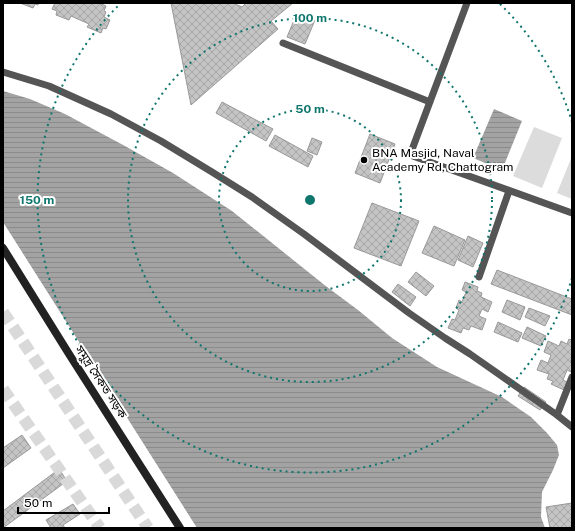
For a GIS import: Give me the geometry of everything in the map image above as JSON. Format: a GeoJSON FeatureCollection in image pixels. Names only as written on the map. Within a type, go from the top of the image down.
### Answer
{"type":"FeatureCollection","features":[{"type":"Feature","properties":{"kind":"main road","name":"সমুদ্র সৈকত সড়ক"},"geometry":{"type":"LineString","coordinates":[[3,248],[180,528]]}},
{"type":"Feature","properties":{"kind":"lane"},"geometry":{"type":"LineString","coordinates":[[467,3],[410,155],[572,213]]}},
{"type":"Feature","properties":{"kind":"lane"},"geometry":{"type":"LineString","coordinates":[[283,43],[430,102]]}},
{"type":"Feature","properties":{"kind":"lane"},"geometry":{"type":"LineString","coordinates":[[3,72],[49,86],[111,114],[162,141],[212,172],[252,197],[410,313],[572,427]]}},
{"type":"Feature","properties":{"kind":"lane"},"geometry":{"type":"LineString","coordinates":[[479,278],[509,191]]}},
{"type":"Feature","properties":{"kind":"lane"},"geometry":{"type":"LineString","coordinates":[[557,415],[572,377]]}},
{"type":"Feature","properties":{"kind":"shaded area"},"geometry":{"type":"Polygon","coordinates":[[[3,91],[30,99],[65,114],[173,173],[232,211],[392,338],[437,367],[502,397],[531,417],[557,445],[559,455],[542,492],[541,517],[545,528],[197,528],[3,222],[3,91]]]}},
{"type":"Feature","properties":{"kind":"shaded area"},"geometry":{"type":"Polygon","coordinates":[[[494,109],[522,121],[502,170],[473,158],[494,109]]]}},
{"type":"Feature","properties":{"kind":"shaded area"},"geometry":{"type":"Polygon","coordinates":[[[534,127],[562,138],[542,188],[513,176],[534,127]]]}},
{"type":"Feature","properties":{"kind":"shaded area"},"geometry":{"type":"Polygon","coordinates":[[[572,156],[572,199],[557,193],[572,156]]]}},
{"type":"Feature","properties":{"kind":"building"},"geometry":{"type":"Polygon","coordinates":[[[20,3],[39,3],[38,5],[35,4],[33,8],[20,3]]]}},
{"type":"Feature","properties":{"kind":"building"},"geometry":{"type":"Polygon","coordinates":[[[55,3],[99,3],[106,6],[104,17],[110,20],[106,29],[103,28],[101,33],[87,27],[89,24],[71,16],[69,20],[56,15],[57,11],[52,9],[55,3]]]}},
{"type":"Feature","properties":{"kind":"building"},"geometry":{"type":"Polygon","coordinates":[[[171,3],[233,3],[242,7],[246,3],[293,3],[271,21],[278,29],[191,105],[171,3]]]}},
{"type":"Feature","properties":{"kind":"building"},"geometry":{"type":"Polygon","coordinates":[[[297,13],[315,20],[305,44],[287,37],[297,13]]]}},
{"type":"Feature","properties":{"kind":"building"},"geometry":{"type":"Polygon","coordinates":[[[222,102],[273,129],[266,141],[216,113],[222,102]]]}},
{"type":"Feature","properties":{"kind":"building"},"geometry":{"type":"Polygon","coordinates":[[[370,134],[395,144],[380,183],[355,173],[370,134]]]}},
{"type":"Feature","properties":{"kind":"building"},"geometry":{"type":"Polygon","coordinates":[[[275,135],[313,156],[308,167],[269,146],[275,135]]]}},
{"type":"Feature","properties":{"kind":"building"},"geometry":{"type":"Polygon","coordinates":[[[312,138],[322,142],[317,155],[307,151],[312,138]]]}},
{"type":"Feature","properties":{"kind":"building"},"geometry":{"type":"Polygon","coordinates":[[[372,203],[419,221],[401,266],[354,248],[372,203]]]}},
{"type":"Feature","properties":{"kind":"building"},"geometry":{"type":"Polygon","coordinates":[[[434,226],[465,240],[454,266],[422,253],[434,226]]]}},
{"type":"Feature","properties":{"kind":"building"},"geometry":{"type":"Polygon","coordinates":[[[468,236],[483,243],[473,267],[458,260],[468,236]]]}},
{"type":"Feature","properties":{"kind":"building"},"geometry":{"type":"Polygon","coordinates":[[[497,270],[572,299],[572,315],[491,284],[497,270]]]}},
{"type":"Feature","properties":{"kind":"building"},"geometry":{"type":"Polygon","coordinates":[[[416,272],[434,286],[426,296],[408,282],[416,272]]]}},
{"type":"Feature","properties":{"kind":"building"},"geometry":{"type":"Polygon","coordinates":[[[465,282],[478,287],[477,291],[482,293],[481,297],[492,302],[488,312],[482,309],[479,316],[486,319],[482,330],[471,326],[469,330],[463,328],[461,333],[448,328],[452,319],[455,320],[459,310],[456,308],[459,300],[462,302],[466,292],[462,290],[465,282]]]}},
{"type":"Feature","properties":{"kind":"building"},"geometry":{"type":"Polygon","coordinates":[[[398,284],[416,297],[410,306],[392,292],[398,284]]]}},
{"type":"Feature","properties":{"kind":"building"},"geometry":{"type":"Polygon","coordinates":[[[507,300],[525,307],[520,320],[502,312],[507,300]]]}},
{"type":"Feature","properties":{"kind":"building"},"geometry":{"type":"Polygon","coordinates":[[[529,308],[550,316],[545,326],[525,317],[529,308]]]}},
{"type":"Feature","properties":{"kind":"building"},"geometry":{"type":"Polygon","coordinates":[[[498,322],[522,333],[518,342],[494,332],[498,322]]]}},
{"type":"Feature","properties":{"kind":"building"},"geometry":{"type":"Polygon","coordinates":[[[527,327],[546,336],[541,346],[522,338],[527,327]]]}},
{"type":"Feature","properties":{"kind":"building"},"geometry":{"type":"Polygon","coordinates":[[[569,339],[572,340],[572,358],[570,362],[572,363],[572,369],[571,372],[567,370],[563,380],[567,382],[564,390],[551,384],[553,381],[547,379],[549,374],[537,370],[541,360],[548,363],[551,355],[544,352],[548,341],[559,346],[561,341],[567,344],[569,339]]]}},
{"type":"Feature","properties":{"kind":"building"},"geometry":{"type":"Polygon","coordinates":[[[524,387],[546,402],[540,410],[518,396],[524,387]]]}},
{"type":"Feature","properties":{"kind":"building"},"geometry":{"type":"Polygon","coordinates":[[[22,435],[31,448],[3,468],[3,448],[22,435]]]}},
{"type":"Feature","properties":{"kind":"building"},"geometry":{"type":"Polygon","coordinates":[[[59,469],[67,481],[3,528],[3,511],[59,469]]]}},
{"type":"Feature","properties":{"kind":"building"},"geometry":{"type":"Polygon","coordinates":[[[572,503],[572,528],[550,528],[546,507],[572,503]]]}},
{"type":"Feature","properties":{"kind":"building"},"geometry":{"type":"Polygon","coordinates":[[[73,504],[80,514],[63,525],[65,528],[51,528],[46,520],[73,504]]]}},
{"type":"Feature","properties":{"kind":"tunnel"},"geometry":{"type":"LineString","coordinates":[[3,312],[148,528]]}},
{"type":"Feature","properties":{"kind":"tunnel"},"geometry":{"type":"LineString","coordinates":[[3,389],[100,528]]}},
{"type":"Feature","properties":{"kind":"place","name":"BNA Masjid, Naval Academy Rd, Chattogram"},"geometry":{"type":"Point","coordinates":[364,160]}}]}
